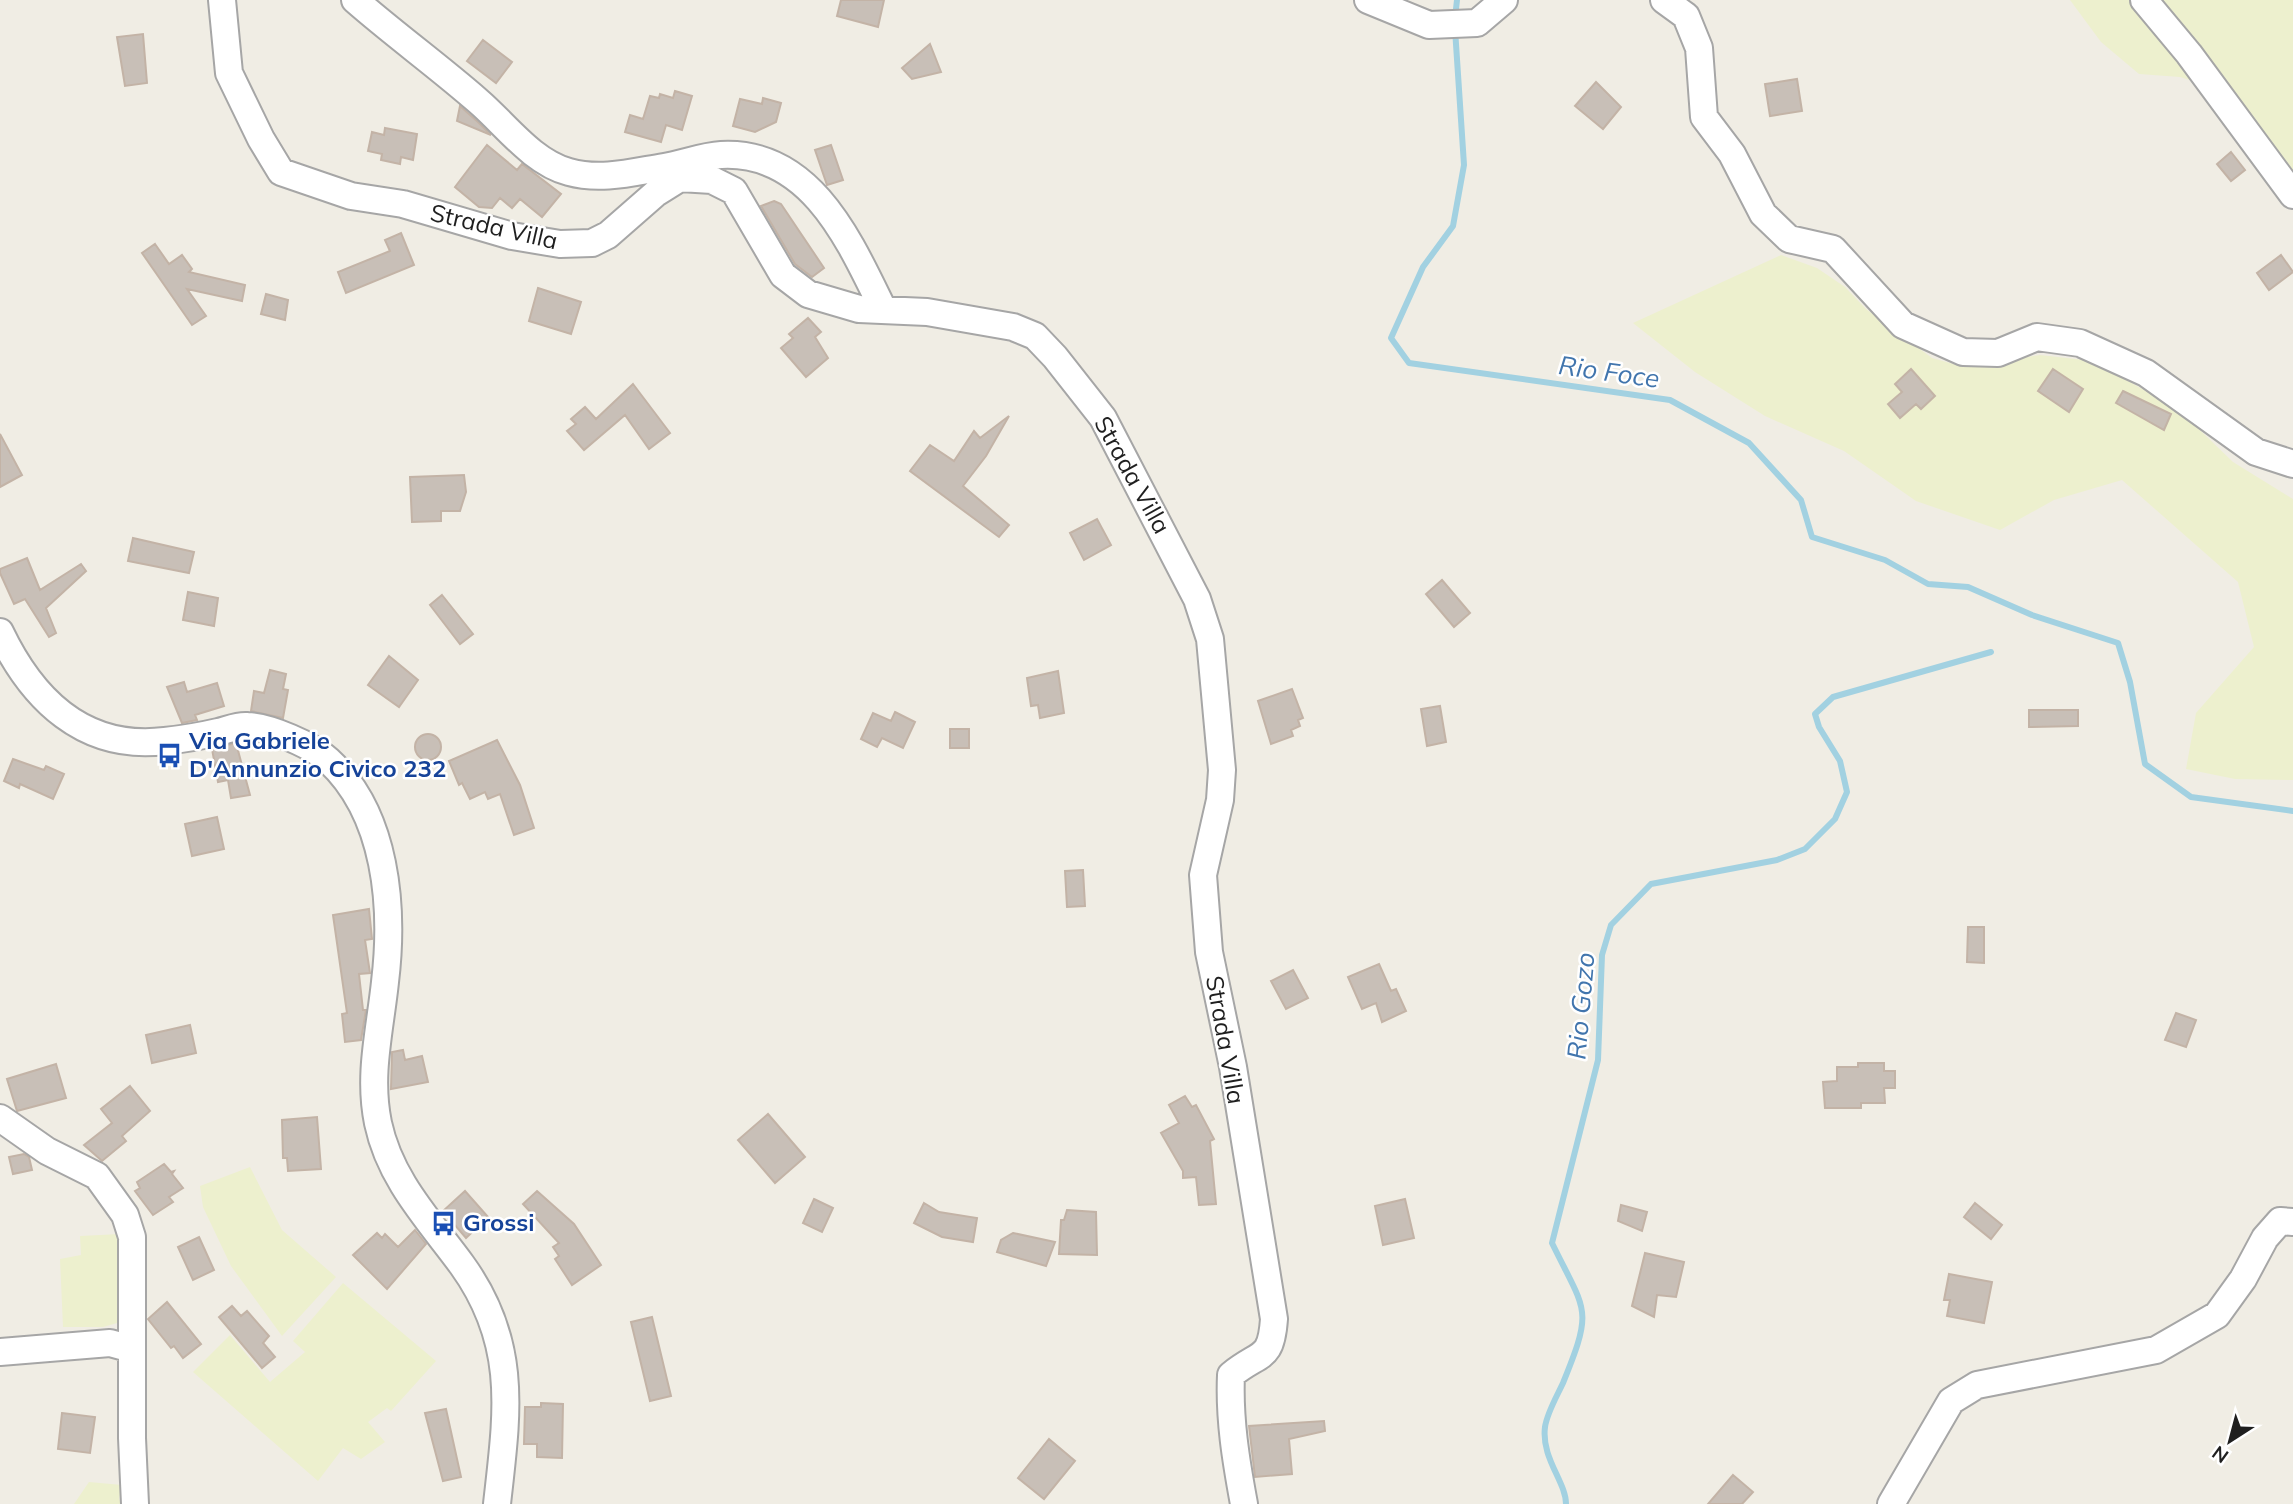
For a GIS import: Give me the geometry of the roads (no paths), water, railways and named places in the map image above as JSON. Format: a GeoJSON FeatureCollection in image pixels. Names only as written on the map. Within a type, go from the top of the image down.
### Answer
{"type":"FeatureCollection","features":[{"type":"Feature","properties":{"kind":"street","name":"Strada Villa"},"geometry":{"type":"LineString","coordinates":[[222,0],[229,73],[241,102],[281,172],[351,196],[403,204],[512,236],[560,244],[592,243],[608,235],[687,170],[734,191],[783,275],[808,294],[838,305],[928,313],[1013,327],[1035,336],[1103,418],[1197,599],[1210,639],[1222,770],[1220,800],[1203,875],[1209,952],[1233,1067],[1274,1319],[1272,1342],[1267,1351],[1231,1375],[1230,1402],[1235,1458],[1244,1504]]}},
{"type":"Feature","properties":{"kind":"street"},"geometry":{"type":"LineString","coordinates":[[355,0],[480,102],[526,147],[568,172],[605,177],[687,170],[721,155],[768,161],[797,179],[827,208],[850,242],[883,309]]}},
{"type":"Feature","properties":{"kind":"street"},"geometry":{"type":"LineString","coordinates":[[1368,0],[1429,24],[1477,23],[1504,0]]}},
{"type":"Feature","properties":{"kind":"street"},"geometry":{"type":"LineString","coordinates":[[1664,0],[1686,16],[1699,48],[1704,117],[1732,154],[1763,214],[1789,239],[1833,249],[1903,325],[1963,352],[1998,353],[2037,337],[2080,343],[2146,373],[2256,453],[2293,464]]}},
{"type":"Feature","properties":{"kind":"street"},"geometry":{"type":"LineString","coordinates":[[2144,0],[2189,54],[2293,195]]}},
{"type":"Feature","properties":{"kind":"street"},"geometry":{"type":"LineString","coordinates":[[0,632],[15,662],[38,695],[80,727],[119,738],[162,741],[246,725],[293,739],[326,758],[354,787],[372,829],[381,865],[389,922],[386,980],[372,1079],[378,1125],[395,1175],[464,1268],[488,1312],[503,1351],[508,1391],[497,1504]]}},
{"type":"Feature","properties":{"kind":"street"},"geometry":{"type":"LineString","coordinates":[[0,1118],[47,1151],[97,1177],[125,1215],[132,1237],[135,1504]]}},
{"type":"Feature","properties":{"kind":"street"},"geometry":{"type":"LineString","coordinates":[[1891,1504],[1951,1401],[1977,1385],[2156,1350],[2217,1315],[2243,1279],[2265,1238],[2280,1221],[2293,1222]]}},
{"type":"Feature","properties":{"kind":"street"},"geometry":{"type":"LineString","coordinates":[[0,1352],[110,1343],[132,1349]]}},
{"type":"Feature","properties":{"kind":"waterway","name":"Rio Foce"},"geometry":{"type":"LineString","coordinates":[[1455,18],[1457,0]]}},
{"type":"Feature","properties":{"kind":"waterway","name":"Rio Foce"},"geometry":{"type":"LineString","coordinates":[[1455,29],[1464,165],[1453,226],[1423,267],[1391,338],[1409,363],[1670,400],[1749,443],[1801,500],[1812,537],[1885,560],[1928,584],[1968,587],[2032,615],[2118,643],[2130,682],[2145,764],[2191,797],[2293,811]]}},
{"type":"Feature","properties":{"kind":"waterway","name":"Rio Gozo"},"geometry":{"type":"LineString","coordinates":[[1566,1504],[1547,1449],[1545,1427],[1573,1358],[1582,1324],[1582,1311],[1579,1298],[1552,1243],[1598,1060],[1602,955],[1611,925],[1651,884],[1777,860],[1805,849],[1835,819],[1847,792],[1840,761],[1819,727],[1815,714],[1833,697],[1991,652]]}},
{"type":"Feature","properties":{"kind":"place","name":"Via Gabriele D'Annunzio Civico 232"},"geometry":{"type":"Point","coordinates":[169,755]}},
{"type":"Feature","properties":{"kind":"place","name":"Grossi"},"geometry":{"type":"Point","coordinates":[443,1223]}}]}
